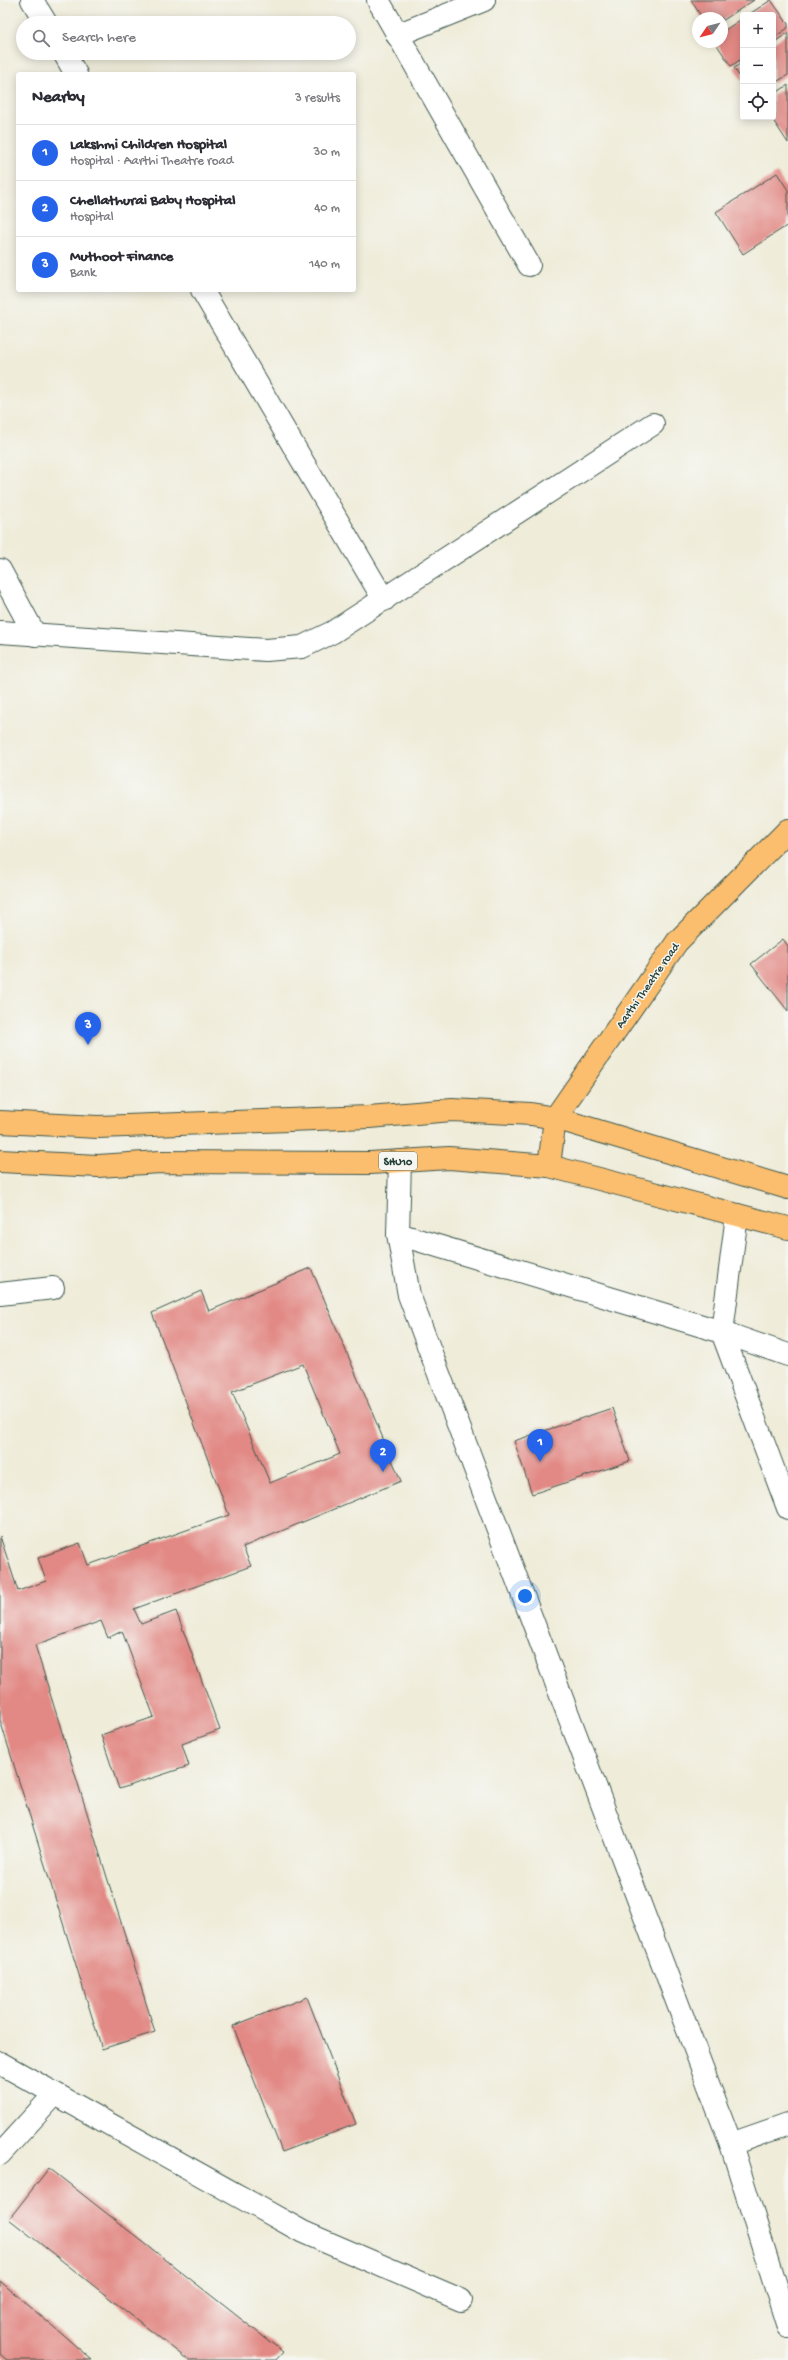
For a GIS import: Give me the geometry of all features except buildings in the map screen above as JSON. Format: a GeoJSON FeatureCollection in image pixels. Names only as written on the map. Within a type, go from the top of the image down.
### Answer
{"type":"FeatureCollection","features":[{"type":"Feature","properties":{"kind":"main road","name":"Aarthi Theatre road"},"geometry":{"type":"LineString","coordinates":[[548,1166],[555,1118],[677,942],[788,830]]}},
{"type":"Feature","properties":{"kind":"main road"},"geometry":{"type":"LineString","coordinates":[[0,1122],[98,1127],[369,1117],[452,1110],[531,1114],[555,1118],[788,1188]]}},
{"type":"Feature","properties":{"kind":"main road","name":"SHU10"},"geometry":{"type":"LineString","coordinates":[[0,1161],[98,1166],[160,1162],[370,1163],[449,1158],[548,1166],[788,1228]]}},
{"type":"Feature","properties":{"kind":"street"},"geometry":{"type":"LineString","coordinates":[[32,0],[42,16]]}},
{"type":"Feature","properties":{"kind":"street"},"geometry":{"type":"LineString","coordinates":[[378,0],[528,265]]}},
{"type":"Feature","properties":{"kind":"street"},"geometry":{"type":"LineString","coordinates":[[397,35],[484,0]]}},
{"type":"Feature","properties":{"kind":"street"},"geometry":{"type":"LineString","coordinates":[[68,60],[75,72]]}},
{"type":"Feature","properties":{"kind":"street"},"geometry":{"type":"LineString","coordinates":[[203,292],[384,600]]}},
{"type":"Feature","properties":{"kind":"street"},"geometry":{"type":"LineString","coordinates":[[0,632],[266,650],[302,647],[333,632],[384,600],[653,424]]}},
{"type":"Feature","properties":{"kind":"street"},"geometry":{"type":"LineString","coordinates":[[0,570],[35,635]]}},
{"type":"Feature","properties":{"kind":"street"},"geometry":{"type":"LineString","coordinates":[[400,1161],[398,1234],[409,1295],[731,2144],[788,2327]]}},
{"type":"Feature","properties":{"kind":"street"},"geometry":{"type":"LineString","coordinates":[[737,1215],[722,1332],[788,1508]]}},
{"type":"Feature","properties":{"kind":"street"},"geometry":{"type":"LineString","coordinates":[[398,1234],[722,1332],[788,1355]]}},
{"type":"Feature","properties":{"kind":"street"},"geometry":{"type":"LineString","coordinates":[[0,1294],[52,1288]]}},
{"type":"Feature","properties":{"kind":"street"},"geometry":{"type":"LineString","coordinates":[[0,2063],[303,2232],[461,2300]]}},
{"type":"Feature","properties":{"kind":"street"},"geometry":{"type":"LineString","coordinates":[[0,2154],[55,2094]]}},
{"type":"Feature","properties":{"kind":"street"},"geometry":{"type":"LineString","coordinates":[[731,2144],[788,2124]]}},
{"type":"Feature","properties":{"kind":"place","name":"Muthoot Finance"},"geometry":{"type":"Point","coordinates":[88,1045]}},
{"type":"Feature","properties":{"kind":"place","name":"Lakshmi Children Hospital"},"geometry":{"type":"Point","coordinates":[540,1462]}},
{"type":"Feature","properties":{"kind":"place","name":"Chellathurai Baby Hospital"},"geometry":{"type":"Point","coordinates":[383,1472]}}]}
